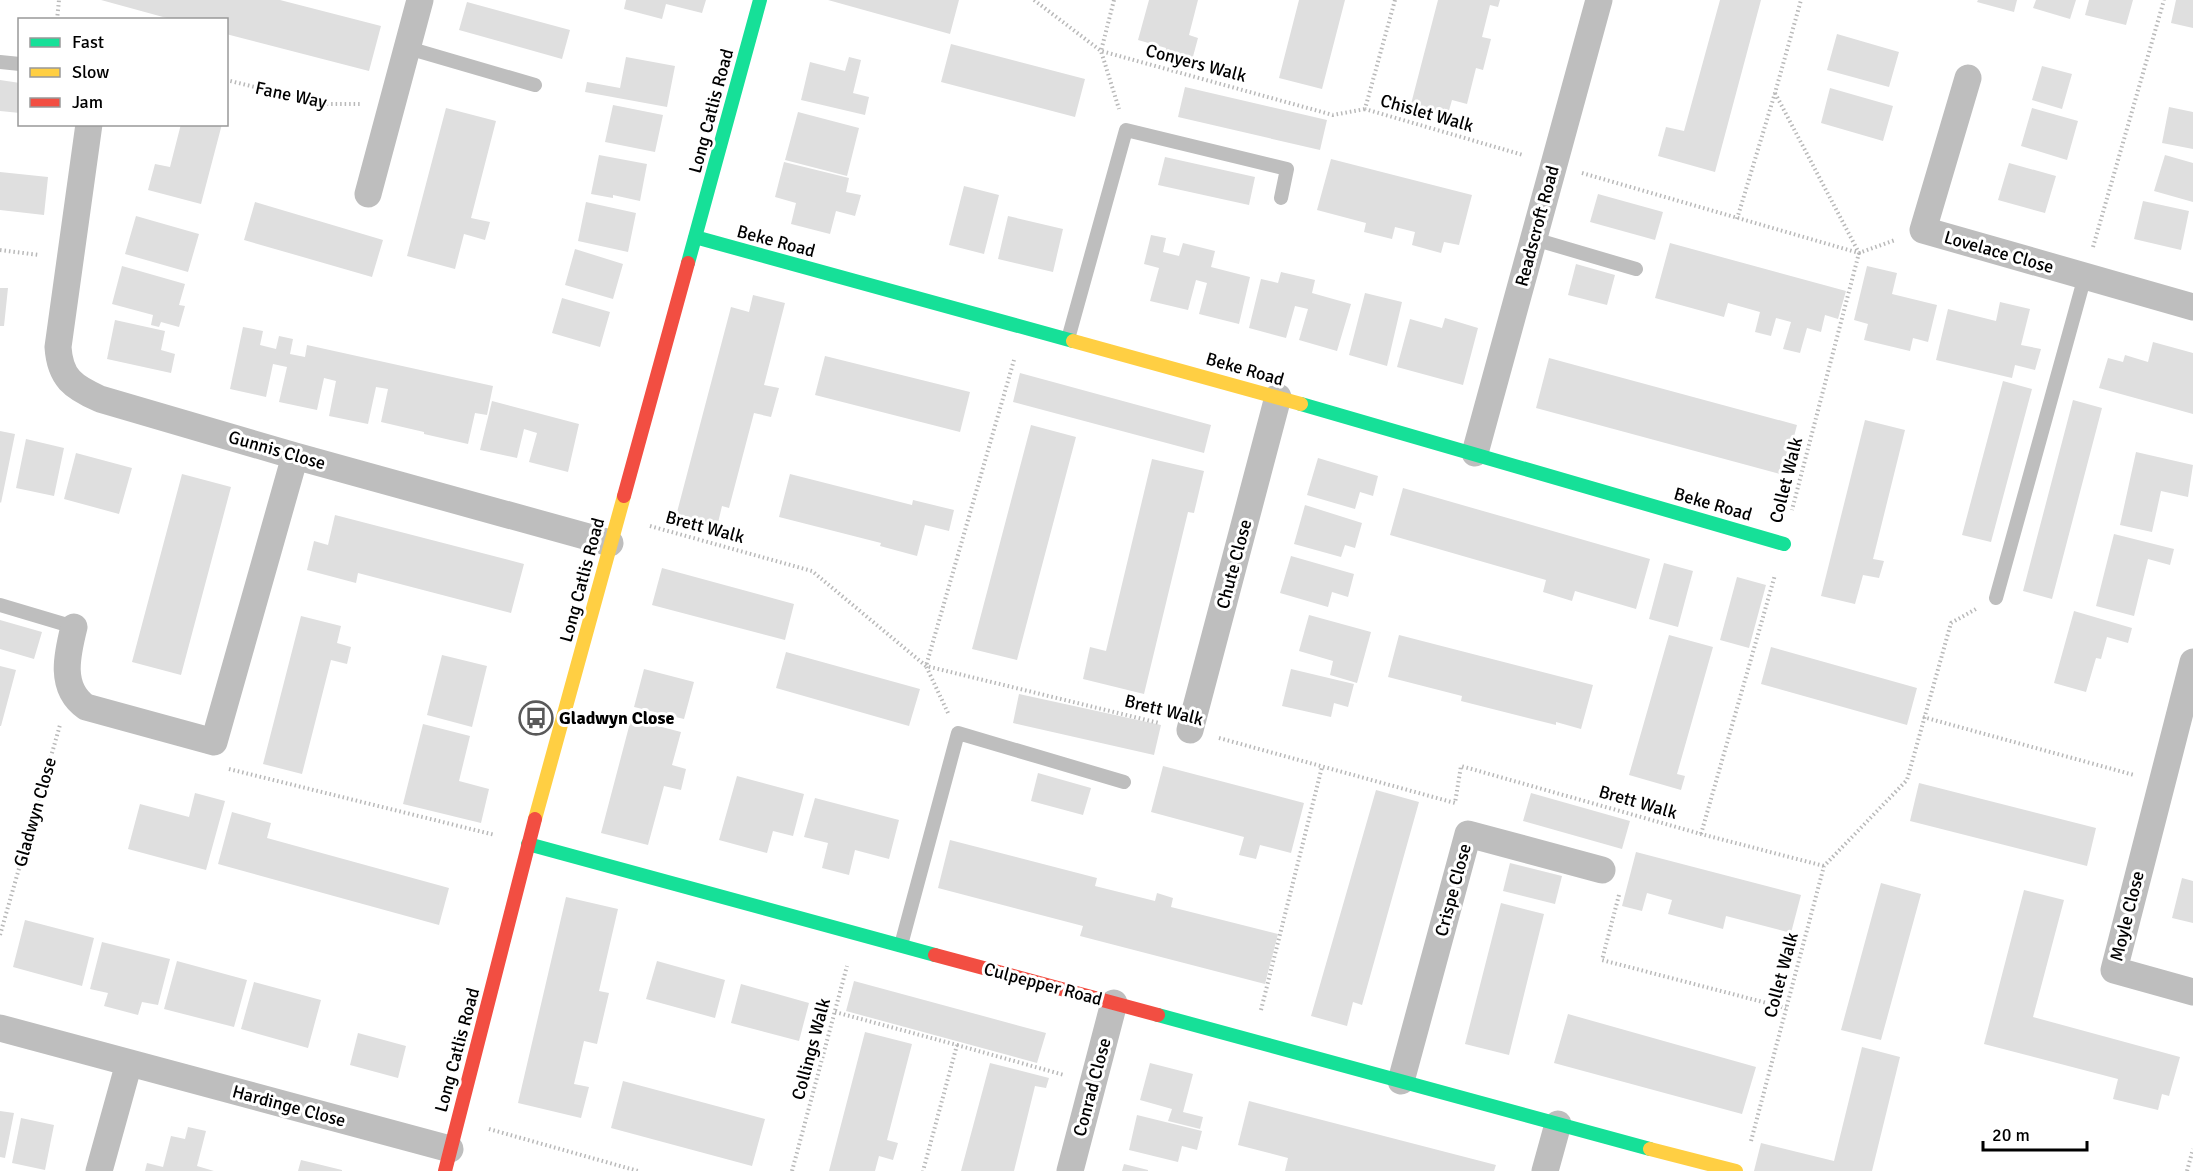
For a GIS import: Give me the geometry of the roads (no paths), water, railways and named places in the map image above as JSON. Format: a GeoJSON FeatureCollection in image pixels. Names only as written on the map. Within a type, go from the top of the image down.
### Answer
{"type":"FeatureCollection","features":[{"type":"Feature","properties":{"kind":"street"},"geometry":{"type":"LineString","coordinates":[[368,194],[420,0]]}},
{"type":"Feature","properties":{"kind":"street","name":"Long Catlis Road"},"geometry":{"type":"LineString","coordinates":[[447,1160],[528,844],[760,0]]}},
{"type":"Feature","properties":{"kind":"street","name":"Readscroft Road"},"geometry":{"type":"LineString","coordinates":[[1475,453],[1599,0]]}},
{"type":"Feature","properties":{"kind":"street","name":"Lovelace Close"},"geometry":{"type":"LineString","coordinates":[[1968,78],[1923,230],[2193,307]]}},
{"type":"Feature","properties":{"kind":"street","name":"Gunnis Close"},"geometry":{"type":"LineString","coordinates":[[88,126],[58,347],[59,363],[66,378],[81,391],[100,399],[295,456],[610,543]]}},
{"type":"Feature","properties":{"kind":"street","name":"Beke Road"},"geometry":{"type":"LineString","coordinates":[[694,237],[1278,397],[1784,544]]}},
{"type":"Feature","properties":{"kind":"street","name":"Chute Close"},"geometry":{"type":"LineString","coordinates":[[1190,730],[1278,397]]}},
{"type":"Feature","properties":{"kind":"street"},"geometry":{"type":"LineString","coordinates":[[74,627],[67,654],[67,672],[76,700],[86,707],[214,742],[295,456]]}},
{"type":"Feature","properties":{"kind":"street","name":"Moyle Close"},"geometry":{"type":"LineString","coordinates":[[2193,662],[2160,782],[2114,970],[2193,992]]}},
{"type":"Feature","properties":{"kind":"street","name":"Crispe Close"},"geometry":{"type":"LineString","coordinates":[[1401,1081],[1468,834],[1602,870]]}},
{"type":"Feature","properties":{"kind":"street","name":"Culpepper Road"},"geometry":{"type":"LineString","coordinates":[[528,844],[1558,1124],[1683,1165],[1736,1171]]}},
{"type":"Feature","properties":{"kind":"street","name":"Conrad Close"},"geometry":{"type":"LineString","coordinates":[[1070,1171],[1114,1003]]}},
{"type":"Feature","properties":{"kind":"street","name":"Hardinge Close"},"geometry":{"type":"LineString","coordinates":[[0,1028],[129,1063],[447,1160]]}},
{"type":"Feature","properties":{"kind":"street"},"geometry":{"type":"LineString","coordinates":[[99,1171],[129,1063]]}},
{"type":"Feature","properties":{"kind":"street"},"geometry":{"type":"LineString","coordinates":[[1545,1171],[1558,1124]]}},
{"type":"Feature","properties":{"kind":"lane"},"geometry":{"type":"LineString","coordinates":[[408,48],[535,86]]}},
{"type":"Feature","properties":{"kind":"lane"},"geometry":{"type":"LineString","coordinates":[[0,62],[18,64]]}},
{"type":"Feature","properties":{"kind":"lane"},"geometry":{"type":"LineString","coordinates":[[1068,339],[1126,130],[1287,169],[1281,198]]}},
{"type":"Feature","properties":{"kind":"lane"},"geometry":{"type":"LineString","coordinates":[[1534,239],[1636,268]]}},
{"type":"Feature","properties":{"kind":"lane"},"geometry":{"type":"LineString","coordinates":[[1996,598],[2085,276]]}},
{"type":"Feature","properties":{"kind":"lane"},"geometry":{"type":"LineString","coordinates":[[0,605],[74,627]]}},
{"type":"Feature","properties":{"kind":"lane"},"geometry":{"type":"LineString","coordinates":[[901,945],[958,733],[1124,782]]}},
{"type":"Feature","properties":{"kind":"place","name":"Gladwyn Close"},"geometry":{"type":"Point","coordinates":[536,718]}}]}
